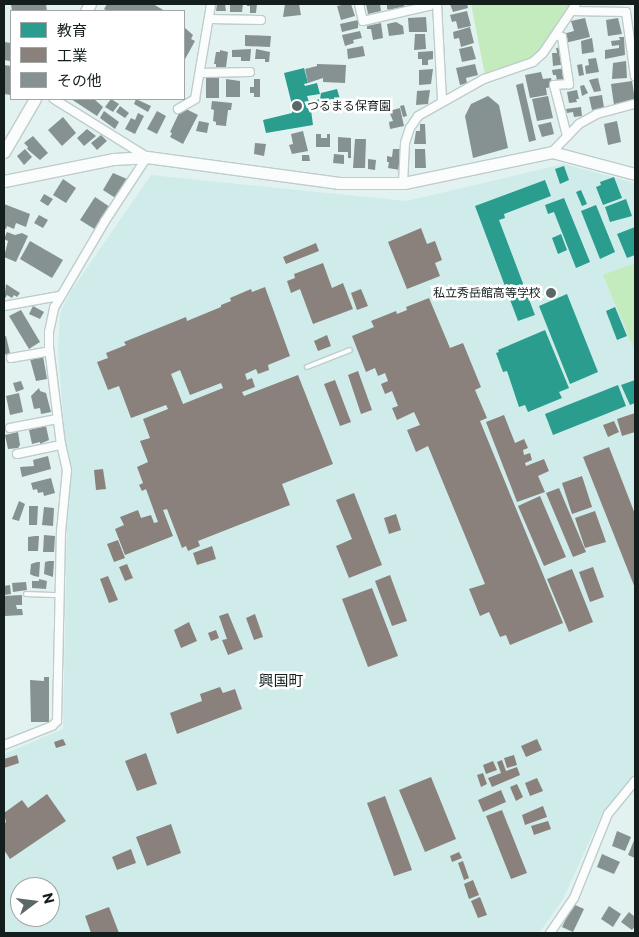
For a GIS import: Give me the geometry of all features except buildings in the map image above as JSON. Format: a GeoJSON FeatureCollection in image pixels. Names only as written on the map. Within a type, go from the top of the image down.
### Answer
{"type":"FeatureCollection","features":[{"type":"Feature","properties":{"kind":"street"},"geometry":{"type":"LineString","coordinates":[[178,109],[195,99],[210,19],[211,4]]}},
{"type":"Feature","properties":{"kind":"street"},"geometry":{"type":"LineString","coordinates":[[359,4],[363,21],[430,6],[429,4]]}},
{"type":"Feature","properties":{"kind":"street"},"geometry":{"type":"LineString","coordinates":[[437,4],[442,102]]}},
{"type":"Feature","properties":{"kind":"street"},"geometry":{"type":"LineString","coordinates":[[403,183],[405,143],[410,128],[418,116],[484,79],[533,62],[556,35],[574,7],[626,12],[635,76]]}},
{"type":"Feature","properties":{"kind":"street"},"geometry":{"type":"LineString","coordinates":[[210,19],[261,20]]}},
{"type":"Feature","properties":{"kind":"street"},"geometry":{"type":"LineString","coordinates":[[556,35],[562,37],[569,84],[554,85],[567,136]]}},
{"type":"Feature","properties":{"kind":"street"},"geometry":{"type":"LineString","coordinates":[[200,73],[250,72]]}},
{"type":"Feature","properties":{"kind":"street"},"geometry":{"type":"LineString","coordinates":[[4,152],[34,100]]}},
{"type":"Feature","properties":{"kind":"street"},"geometry":{"type":"LineString","coordinates":[[56,100],[147,157]]}},
{"type":"Feature","properties":{"kind":"street"},"geometry":{"type":"LineString","coordinates":[[552,152],[579,124],[597,114],[635,104]]}},
{"type":"Feature","properties":{"kind":"street"},"geometry":{"type":"LineString","coordinates":[[4,180],[113,159],[147,157],[340,184],[403,183],[552,152],[635,174]]}},
{"type":"Feature","properties":{"kind":"street"},"geometry":{"type":"LineString","coordinates":[[4,746],[52,726],[57,721],[61,532],[67,470],[61,445],[49,351],[49,332],[54,308],[59,296],[147,157]]}},
{"type":"Feature","properties":{"kind":"street"},"geometry":{"type":"LineString","coordinates":[[4,306],[59,296]]}},
{"type":"Feature","properties":{"kind":"street"},"geometry":{"type":"LineString","coordinates":[[11,358],[49,351]]}},
{"type":"Feature","properties":{"kind":"street"},"geometry":{"type":"LineString","coordinates":[[10,428],[58,418]]}},
{"type":"Feature","properties":{"kind":"street"},"geometry":{"type":"LineString","coordinates":[[17,454],[61,445]]}},
{"type":"Feature","properties":{"kind":"street"},"geometry":{"type":"LineString","coordinates":[[550,933],[574,898],[608,814],[635,781]]}},
{"type":"Feature","properties":{"kind":"lane"},"geometry":{"type":"LineString","coordinates":[[307,367],[350,350]]}},
{"type":"Feature","properties":{"kind":"lane"},"geometry":{"type":"LineString","coordinates":[[26,594],[60,595]]}},
{"type":"Feature","properties":{"kind":"shaded area"},"geometry":{"type":"Polygon","coordinates":[[[564,164],[635,183],[635,774],[603,812],[562,901],[539,933],[4,933],[4,754],[63,729],[67,527],[72,468],[65,441],[58,350],[60,313],[71,291],[151,175],[406,201],[564,164]]]}},
{"type":"Feature","properties":{"kind":"green space"},"geometry":{"type":"Polygon","coordinates":[[[471,4],[576,4],[540,55],[527,65],[485,75],[471,4]]]}},
{"type":"Feature","properties":{"kind":"green space"},"geometry":{"type":"Polygon","coordinates":[[[635,263],[635,351],[603,275],[635,263]]]}},
{"type":"Feature","properties":{"kind":"place","name":"つるまる保育園"},"geometry":{"type":"Point","coordinates":[297,106]}},
{"type":"Feature","properties":{"kind":"place","name":"私立秀岳館高等学校"},"geometry":{"type":"Point","coordinates":[551,293]}},
{"type":"Feature","properties":{"kind":"district","name":"興国町"},"geometry":{"type":"Point","coordinates":[281,681]}}]}
